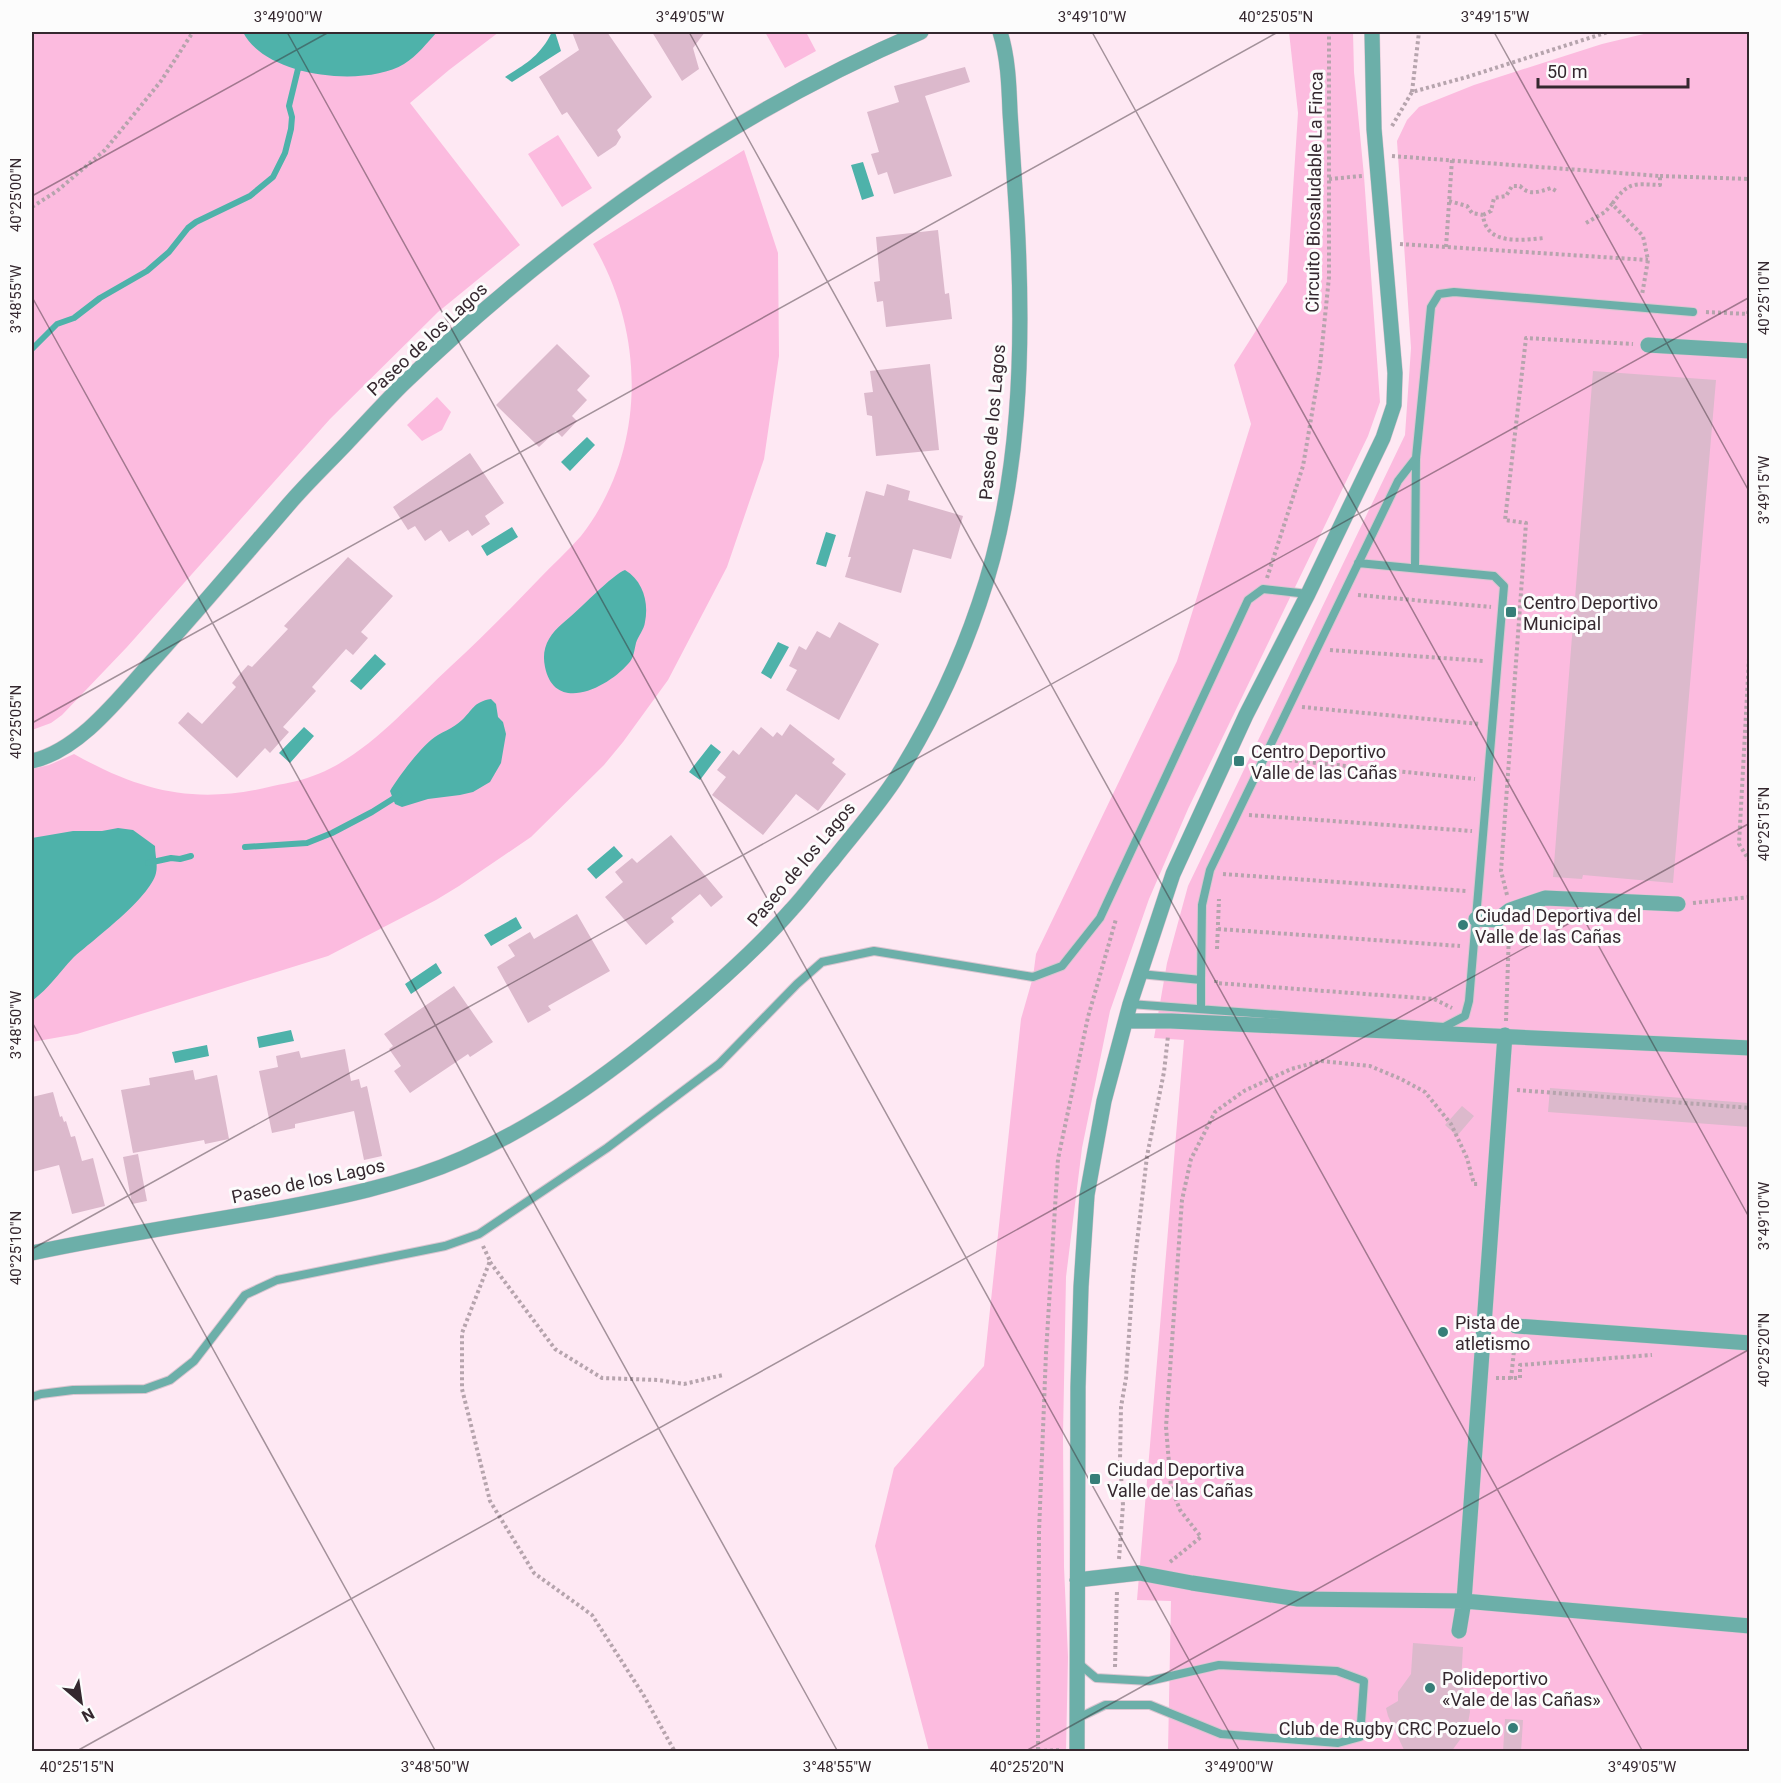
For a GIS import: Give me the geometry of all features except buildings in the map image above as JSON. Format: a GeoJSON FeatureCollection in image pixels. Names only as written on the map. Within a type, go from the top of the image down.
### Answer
{"type":"FeatureCollection","features":[{"type":"Feature","properties":{"kind":"street","name":"Paseo de los Lagos"},"geometry":{"type":"LineString","coordinates":[[32,761],[54,754],[67,746],[103,715],[292,500],[402,386],[488,308],[574,237],[638,189],[766,107],[871,53],[921,32]]}},
{"type":"Feature","properties":{"kind":"street","name":"Paseo de los Lagos"},"geometry":{"type":"LineString","coordinates":[[32,1253],[343,1197],[398,1182],[459,1160],[512,1134],[563,1103],[626,1059],[702,997],[744,959],[791,910],[861,825],[896,778],[919,739],[955,665],[980,603],[997,544],[1007,496],[1016,400],[1019,263],[1009,89],[1005,46],[1000,32]]}},
{"type":"Feature","properties":{"kind":"street"},"geometry":{"type":"LineString","coordinates":[[1077,1750],[1078,1387],[1081,1287],[1087,1195],[1104,1101],[1130,1004],[1173,874],[1246,715],[1308,594],[1383,438],[1394,405],[1395,373],[1376,155],[1372,32]]}},
{"type":"Feature","properties":{"kind":"street"},"geometry":{"type":"LineString","coordinates":[[1648,345],[1749,351]]}},
{"type":"Feature","properties":{"kind":"street"},"geometry":{"type":"LineString","coordinates":[[1476,919],[1497,920],[1510,910],[1545,898],[1678,904]]}},
{"type":"Feature","properties":{"kind":"street"},"geometry":{"type":"LineString","coordinates":[[1126,1021],[1171,1020],[1749,1048]]}},
{"type":"Feature","properties":{"kind":"street"},"geometry":{"type":"LineString","coordinates":[[1460,1631],[1506,1035]]}},
{"type":"Feature","properties":{"kind":"street"},"geometry":{"type":"LineString","coordinates":[[1516,1326],[1749,1344]]}},
{"type":"Feature","properties":{"kind":"street"},"geometry":{"type":"LineString","coordinates":[[1077,1581],[1139,1572],[1298,1599],[1464,1600],[1749,1626]]}},
{"type":"Feature","properties":{"kind":"lane"},"geometry":{"type":"LineString","coordinates":[[1415,567],[1416,458],[1431,307],[1439,294],[1454,292],[1693,312]]}},
{"type":"Feature","properties":{"kind":"lane"},"geometry":{"type":"LineString","coordinates":[[1201,1009],[1202,905],[1210,870],[1398,481],[1416,458]]}},
{"type":"Feature","properties":{"kind":"lane"},"geometry":{"type":"LineString","coordinates":[[1130,1004],[1444,1027],[1466,1016],[1474,947],[1504,586],[1494,576],[1358,563]]}},
{"type":"Feature","properties":{"kind":"lane"},"geometry":{"type":"LineString","coordinates":[[32,1397],[73,1390],[145,1389],[170,1380],[194,1361],[245,1295],[266,1285],[277,1280],[445,1246],[479,1234],[607,1148],[719,1064],[797,984],[822,962],[874,951],[1033,977],[1062,966],[1100,918],[1248,600],[1263,589],[1308,594]]}},
{"type":"Feature","properties":{"kind":"lane"},"geometry":{"type":"LineString","coordinates":[[1140,974],[1201,980]]}},
{"type":"Feature","properties":{"kind":"lane"},"geometry":{"type":"LineString","coordinates":[[1076,1719],[1105,1705],[1150,1705],[1221,1734],[1338,1743],[1360,1737],[1364,1680],[1337,1671],[1219,1665],[1149,1681],[1096,1678],[1077,1661]]}},
{"type":"Feature","properties":{"kind":"path"},"geometry":{"type":"LineString","coordinates":[[32,207],[57,191],[105,150],[161,81],[193,32]]}},
{"type":"Feature","properties":{"kind":"path","name":"Circuito Biosaludable La Finca"},"geometry":{"type":"LineString","coordinates":[[1271,562],[1303,466],[1320,366],[1329,277],[1329,32]]}},
{"type":"Feature","properties":{"kind":"path"},"geometry":{"type":"LineString","coordinates":[[1391,130],[1412,92],[1419,32]]}},
{"type":"Feature","properties":{"kind":"path"},"geometry":{"type":"LineString","coordinates":[[1412,92],[1608,32]]}},
{"type":"Feature","properties":{"kind":"path"},"geometry":{"type":"LineString","coordinates":[[1376,155],[1660,176],[1749,179]]}},
{"type":"Feature","properties":{"kind":"path"},"geometry":{"type":"LineString","coordinates":[[1446,247],[1452,160]]}},
{"type":"Feature","properties":{"kind":"path"},"geometry":{"type":"LineString","coordinates":[[1329,179],[1378,175]]}},
{"type":"Feature","properties":{"kind":"path"},"geometry":{"type":"LineString","coordinates":[[1586,223],[1605,212],[1623,189],[1634,184],[1660,184],[1660,176]]}},
{"type":"Feature","properties":{"kind":"path"},"geometry":{"type":"LineString","coordinates":[[1449,201],[1467,206],[1472,213],[1483,215],[1491,212],[1494,198],[1506,196],[1512,186],[1520,186],[1526,192],[1535,194],[1551,188],[1558,192]]}},
{"type":"Feature","properties":{"kind":"path"},"geometry":{"type":"LineString","coordinates":[[1612,204],[1643,236],[1648,260],[1641,307]]}},
{"type":"Feature","properties":{"kind":"path"},"geometry":{"type":"LineString","coordinates":[[1483,215],[1483,222],[1499,238],[1510,240],[1544,238]]}},
{"type":"Feature","properties":{"kind":"path"},"geometry":{"type":"LineString","coordinates":[[1383,243],[1648,260]]}},
{"type":"Feature","properties":{"kind":"path"},"geometry":{"type":"LineString","coordinates":[[1693,312],[1748,314],[1749,299]]}},
{"type":"Feature","properties":{"kind":"path"},"geometry":{"type":"LineString","coordinates":[[1506,1035],[1510,910],[1501,871],[1526,522],[1505,520],[1526,338],[1648,345]]}},
{"type":"Feature","properties":{"kind":"path"},"geometry":{"type":"LineString","coordinates":[[1352,603],[1357,595],[1520,610]]}},
{"type":"Feature","properties":{"kind":"path"},"geometry":{"type":"LineString","coordinates":[[1325,658],[1334,640]]}},
{"type":"Feature","properties":{"kind":"path"},"geometry":{"type":"LineString","coordinates":[[1749,640],[1739,844],[1749,862]]}},
{"type":"Feature","properties":{"kind":"path"},"geometry":{"type":"LineString","coordinates":[[1329,650],[1516,663]]}},
{"type":"Feature","properties":{"kind":"path"},"geometry":{"type":"LineString","coordinates":[[1298,714],[1307,696]]}},
{"type":"Feature","properties":{"kind":"path"},"geometry":{"type":"LineString","coordinates":[[1302,707],[1511,727]]}},
{"type":"Feature","properties":{"kind":"path"},"geometry":{"type":"LineString","coordinates":[[1272,767],[1281,749]]}},
{"type":"Feature","properties":{"kind":"path"},"geometry":{"type":"LineString","coordinates":[[1276,759],[1507,782]]}},
{"type":"Feature","properties":{"kind":"path"},"geometry":{"type":"LineString","coordinates":[[1244,824],[1254,805]]}},
{"type":"Feature","properties":{"kind":"path"},"geometry":{"type":"LineString","coordinates":[[1248,815],[1503,834]]}},
{"type":"Feature","properties":{"kind":"path"},"geometry":{"type":"LineString","coordinates":[[1219,882],[1224,866]]}},
{"type":"Feature","properties":{"kind":"path"},"geometry":{"type":"LineString","coordinates":[[1220,874],[1478,891]]}},
{"type":"Feature","properties":{"kind":"path"},"geometry":{"type":"LineString","coordinates":[[1217,956],[1219,891]]}},
{"type":"Feature","properties":{"kind":"path"},"geometry":{"type":"LineString","coordinates":[[1678,904],[1749,897]]}},
{"type":"Feature","properties":{"kind":"path"},"geometry":{"type":"LineString","coordinates":[[1218,929],[1474,947]]}},
{"type":"Feature","properties":{"kind":"path"},"geometry":{"type":"LineString","coordinates":[[1216,974],[1216,983],[1434,999],[1466,1016]]}},
{"type":"Feature","properties":{"kind":"path"},"geometry":{"type":"LineString","coordinates":[[1119,1564],[1123,1505],[1120,1460],[1121,1407],[1133,1277],[1147,1156],[1164,1072],[1166,1043],[1171,1020]]}},
{"type":"Feature","properties":{"kind":"path"},"geometry":{"type":"LineString","coordinates":[[1153,1576],[1201,1537],[1180,1510],[1171,1487],[1166,1427],[1182,1200],[1191,1159],[1215,1112],[1244,1091],[1291,1069],[1321,1061],[1370,1066],[1401,1078],[1425,1092],[1451,1124],[1467,1158],[1474,1184],[1495,1187]]}},
{"type":"Feature","properties":{"kind":"path"},"geometry":{"type":"LineString","coordinates":[[1502,1089],[1749,1108]]}},
{"type":"Feature","properties":{"kind":"path"},"geometry":{"type":"LineString","coordinates":[[479,1234],[490,1261],[555,1349],[602,1378],[658,1380],[684,1384],[723,1375]]}},
{"type":"Feature","properties":{"kind":"path"},"geometry":{"type":"LineString","coordinates":[[490,1261],[462,1332],[462,1389],[490,1501],[534,1573],[592,1615],[644,1696],[675,1752]]}},
{"type":"Feature","properties":{"kind":"path"},"geometry":{"type":"LineString","coordinates":[[1512,1379],[1516,1326]]}},
{"type":"Feature","properties":{"kind":"path"},"geometry":{"type":"LineString","coordinates":[[1480,1377],[1520,1378],[1520,1365],[1654,1355]]}},
{"type":"Feature","properties":{"kind":"path"},"geometry":{"type":"LineString","coordinates":[[1115,1679],[1114,1638],[1118,1585]]}},
{"type":"Feature","properties":{"kind":"path"},"geometry":{"type":"LineString","coordinates":[[1038,1752],[1077,1750]]}},
{"type":"Feature","properties":{"kind":"shaded area"},"geometry":{"type":"Polygon","coordinates":[[[32,32],[499,32],[410,103],[520,245],[438,312],[330,419],[127,647],[62,715],[51,723],[32,730],[32,32]]]}},
{"type":"Feature","properties":{"kind":"shaded area"},"geometry":{"type":"Polygon","coordinates":[[[243,32],[437,32],[418,53],[404,64],[386,71],[365,75],[341,76],[317,74],[293,68],[272,59],[255,47],[243,32]]]}},
{"type":"Feature","properties":{"kind":"shaded area"},"geometry":{"type":"Polygon","coordinates":[[[552,32],[555,32],[561,51],[512,82],[505,77],[538,53],[552,32]]]}},
{"type":"Feature","properties":{"kind":"shaded area"},"geometry":{"type":"Polygon","coordinates":[[[765,32],[806,32],[816,51],[785,68],[765,32]]]}},
{"type":"Feature","properties":{"kind":"shaded area"},"geometry":{"type":"Polygon","coordinates":[[[1289,32],[1353,32],[1354,72],[1364,176],[1380,402],[1368,436],[1188,809],[1149,899],[1110,1011],[1082,1148],[1066,1277],[1063,1435],[1064,1567],[1068,1657],[1066,1751],[929,1751],[875,1546],[894,1468],[984,1366],[1021,1019],[1033,977],[1036,954],[1177,661],[1251,424],[1234,365],[1287,282],[1298,113],[1289,32]]]}},
{"type":"Feature","properties":{"kind":"shaded area","name":"Ciudad Deportiva del Valle de las Cañas"},"geometry":{"type":"Polygon","coordinates":[[[1652,32],[1749,32],[1749,1751],[1168,1751],[1171,1601],[1137,1600],[1184,1040],[1154,1038],[1167,963],[1188,886],[1405,435],[1411,348],[1397,141],[1407,120],[1419,107],[1474,85],[1602,44],[1652,32]]]}},
{"type":"Feature","properties":{"kind":"shaded area"},"geometry":{"type":"Polygon","coordinates":[[[558,135],[592,188],[562,207],[528,154],[558,135]]]}},
{"type":"Feature","properties":{"kind":"shaded area"},"geometry":{"type":"Polygon","coordinates":[[[744,150],[778,253],[779,356],[764,459],[727,567],[668,680],[623,742],[604,765],[531,837],[436,900],[328,956],[77,1034],[32,1042],[32,769],[49,765],[74,754],[123,778],[147,786],[194,794],[245,792],[318,774],[354,754],[371,741],[484,635],[571,547],[603,503],[618,467],[628,430],[632,392],[630,354],[623,316],[610,279],[593,244],[744,150]]]}},
{"type":"Feature","properties":{"kind":"shaded area"},"geometry":{"type":"Polygon","coordinates":[[[863,162],[874,196],[862,200],[851,165],[863,162]]]}},
{"type":"Feature","properties":{"kind":"shaded area"},"geometry":{"type":"Polygon","coordinates":[[[437,397],[451,412],[442,430],[422,441],[407,425],[437,397]]]}},
{"type":"Feature","properties":{"kind":"shaded area"},"geometry":{"type":"Polygon","coordinates":[[[587,437],[595,445],[570,471],[561,462],[587,437]]]}},
{"type":"Feature","properties":{"kind":"shaded area"},"geometry":{"type":"Polygon","coordinates":[[[512,527],[518,537],[487,556],[481,546],[512,527]]]}},
{"type":"Feature","properties":{"kind":"shaded area"},"geometry":{"type":"Polygon","coordinates":[[[826,532],[836,535],[826,567],[816,564],[826,532]]]}},
{"type":"Feature","properties":{"kind":"shaded area"},"geometry":{"type":"Polygon","coordinates":[[[625,570],[640,586],[646,607],[644,625],[632,659],[619,673],[596,688],[570,693],[559,690],[551,682],[545,667],[544,654],[547,642],[558,628],[604,585],[625,570]]]}},
{"type":"Feature","properties":{"kind":"shaded area"},"geometry":{"type":"Polygon","coordinates":[[[778,642],[789,647],[771,679],[761,673],[778,642]]]}},
{"type":"Feature","properties":{"kind":"shaded area"},"geometry":{"type":"Polygon","coordinates":[[[375,654],[386,664],[361,690],[350,681],[375,654]]]}},
{"type":"Feature","properties":{"kind":"shaded area"},"geometry":{"type":"Polygon","coordinates":[[[491,699],[496,704],[498,717],[503,722],[506,734],[501,763],[490,782],[473,792],[428,799],[402,807],[395,804],[390,791],[420,750],[435,737],[458,723],[477,704],[491,699]]]}},
{"type":"Feature","properties":{"kind":"shaded area"},"geometry":{"type":"Polygon","coordinates":[[[304,727],[314,736],[290,763],[279,753],[304,727]]]}},
{"type":"Feature","properties":{"kind":"shaded area"},"geometry":{"type":"Polygon","coordinates":[[[711,744],[721,752],[700,780],[689,772],[711,744]]]}},
{"type":"Feature","properties":{"kind":"shaded area"},"geometry":{"type":"Polygon","coordinates":[[[118,828],[133,830],[155,846],[157,870],[152,883],[132,906],[73,958],[32,1001],[32,838],[73,831],[102,831],[118,828]]]}},
{"type":"Feature","properties":{"kind":"shaded area"},"geometry":{"type":"Polygon","coordinates":[[[614,846],[623,856],[596,879],[587,869],[614,846]]]}},
{"type":"Feature","properties":{"kind":"shaded area"},"geometry":{"type":"Polygon","coordinates":[[[516,917],[522,928],[491,946],[484,935],[516,917]]]}},
{"type":"Feature","properties":{"kind":"shaded area"},"geometry":{"type":"Polygon","coordinates":[[[436,963],[442,973],[411,994],[405,984],[436,963]]]}},
{"type":"Feature","properties":{"kind":"shaded area"},"geometry":{"type":"Polygon","coordinates":[[[291,1030],[294,1041],[259,1048],[257,1037],[291,1030]]]}},
{"type":"Feature","properties":{"kind":"shaded area"},"geometry":{"type":"Polygon","coordinates":[[[207,1045],[209,1056],[175,1063],[172,1052],[207,1045]]]}},
{"type":"Feature","properties":{"kind":"waterway"},"geometry":{"type":"LineString","coordinates":[[32,349],[57,324],[74,318],[100,298],[147,271],[169,252],[188,228],[196,222],[250,196],[273,177],[285,153],[291,129],[292,117],[289,106],[298,69],[305,65]]}},
{"type":"Feature","properties":{"kind":"waterway"},"geometry":{"type":"LineString","coordinates":[[245,847],[307,843],[332,833],[399,795]]}},
{"type":"Feature","properties":{"kind":"waterway"},"geometry":{"type":"LineString","coordinates":[[148,863],[191,856]]}},
{"type":"Feature","properties":{"kind":"place","name":"Centro Deportivo Municipal"},"geometry":{"type":"Point","coordinates":[1511,612]}},
{"type":"Feature","properties":{"kind":"place","name":"Centro Deportivo Valle de las Cañas"},"geometry":{"type":"Point","coordinates":[1239,761]}},
{"type":"Feature","properties":{"kind":"place","name":"Ciudad Deportiva del Valle de las Cañas"},"geometry":{"type":"Point","coordinates":[1463,925]}},
{"type":"Feature","properties":{"kind":"place","name":"Pista de atletismo"},"geometry":{"type":"Point","coordinates":[1443,1332]}},
{"type":"Feature","properties":{"kind":"place","name":"Ciudad Deportiva Valle de las Cañas"},"geometry":{"type":"Point","coordinates":[1095,1479]}},
{"type":"Feature","properties":{"kind":"place","name":"Polideportivo «Vale de las Cañas»"},"geometry":{"type":"Point","coordinates":[1430,1688]}},
{"type":"Feature","properties":{"kind":"place","name":"Club de Rugby CRC Pozuelo"},"geometry":{"type":"Point","coordinates":[1513,1728]}}]}
